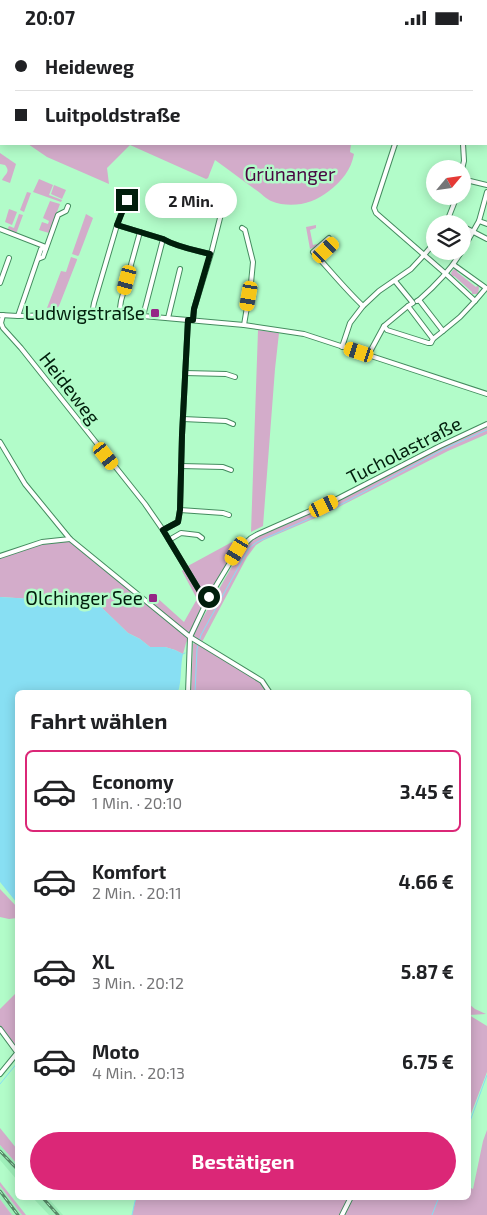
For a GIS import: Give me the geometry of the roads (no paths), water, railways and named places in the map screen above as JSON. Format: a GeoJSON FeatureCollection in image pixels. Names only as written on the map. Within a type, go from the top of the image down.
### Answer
{"type":"FeatureCollection","features":[{"type":"Feature","properties":{"kind":"street"},"geometry":{"type":"LineString","coordinates":[[395,145],[374,208],[376,213],[475,301]]}},
{"type":"Feature","properties":{"kind":"street"},"geometry":{"type":"LineString","coordinates":[[463,145],[464,160]]}},
{"type":"Feature","properties":{"kind":"street"},"geometry":{"type":"LineString","coordinates":[[471,181],[487,185]]}},
{"type":"Feature","properties":{"kind":"street"},"geometry":{"type":"LineString","coordinates":[[471,237],[479,221],[487,192]]}},
{"type":"Feature","properties":{"kind":"street"},"geometry":{"type":"LineString","coordinates":[[92,314],[117,225],[126,201],[133,197]]}},
{"type":"Feature","properties":{"kind":"street"},"geometry":{"type":"LineString","coordinates":[[18,316],[41,249],[46,247],[58,215],[66,211],[68,206]]}},
{"type":"Feature","properties":{"kind":"street"},"geometry":{"type":"LineString","coordinates":[[163,530],[178,522],[186,373],[191,320],[221,214]]}},
{"type":"Feature","properties":{"kind":"street"},"geometry":{"type":"LineString","coordinates":[[479,221],[487,224]]}},
{"type":"Feature","properties":{"kind":"street"},"geometry":{"type":"LineString","coordinates":[[117,225],[210,254]]}},
{"type":"Feature","properties":{"kind":"street"},"geometry":{"type":"LineString","coordinates":[[242,228],[245,230],[253,262],[244,325]]}},
{"type":"Feature","properties":{"kind":"street"},"geometry":{"type":"LineString","coordinates":[[0,229],[46,247]]}},
{"type":"Feature","properties":{"kind":"street"},"geometry":{"type":"LineString","coordinates":[[471,230],[487,239]]}},
{"type":"Feature","properties":{"kind":"street"},"geometry":{"type":"LineString","coordinates":[[119,315],[140,232]]}},
{"type":"Feature","properties":{"kind":"street"},"geometry":{"type":"LineString","coordinates":[[318,257],[334,243],[329,238],[314,252],[318,257],[350,293],[363,306]]}},
{"type":"Feature","properties":{"kind":"street"},"geometry":{"type":"LineString","coordinates":[[143,315],[163,239]]}},
{"type":"Feature","properties":{"kind":"street"},"geometry":{"type":"LineString","coordinates":[[342,347],[350,323],[363,306],[379,291],[411,269],[426,253]]}},
{"type":"Feature","properties":{"kind":"street"},"geometry":{"type":"LineString","coordinates":[[0,283],[9,258]]}},
{"type":"Feature","properties":{"kind":"street"},"geometry":{"type":"LineString","coordinates":[[371,350],[384,326],[412,303],[419,300],[446,274],[457,260]]}},
{"type":"Feature","properties":{"kind":"street"},"geometry":{"type":"LineString","coordinates":[[384,326],[387,330],[431,343],[470,308],[487,288],[454,265]]}},
{"type":"Feature","properties":{"kind":"street"},"geometry":{"type":"LineString","coordinates":[[168,318],[180,269]]}},
{"type":"Feature","properties":{"kind":"street"},"geometry":{"type":"LineString","coordinates":[[395,281],[412,303]]}},
{"type":"Feature","properties":{"kind":"street"},"geometry":{"type":"LineString","coordinates":[[419,300],[443,331]]}},
{"type":"Feature","properties":{"kind":"street"},"geometry":{"type":"LineString","coordinates":[[408,306],[434,339]]}},
{"type":"Feature","properties":{"kind":"street"},"geometry":{"type":"LineString","coordinates":[[1,315],[143,315],[278,329],[304,335],[487,394]]}},
{"type":"Feature","properties":{"kind":"street","name":"Heideweg"},"geometry":{"type":"LineString","coordinates":[[1,315],[2,328],[145,504],[202,595],[208,599]]}},
{"type":"Feature","properties":{"kind":"street"},"geometry":{"type":"LineString","coordinates":[[186,373],[226,374],[235,377]]}},
{"type":"Feature","properties":{"kind":"street"},"geometry":{"type":"LineString","coordinates":[[184,419],[226,421],[234,424]]}},
{"type":"Feature","properties":{"kind":"street","name":"Tucholastraße"},"geometry":{"type":"LineString","coordinates":[[208,599],[237,551],[251,538],[336,500],[440,445],[487,424]]}},
{"type":"Feature","properties":{"kind":"street"},"geometry":{"type":"LineString","coordinates":[[0,441],[25,483],[70,539],[190,637],[262,681],[268,690]]}},
{"type":"Feature","properties":{"kind":"street"},"geometry":{"type":"LineString","coordinates":[[181,466],[223,467],[230,471]]}},
{"type":"Feature","properties":{"kind":"street"},"geometry":{"type":"LineString","coordinates":[[180,510],[229,515]]}},
{"type":"Feature","properties":{"kind":"street"},"geometry":{"type":"LineString","coordinates":[[169,540],[181,533],[198,535],[202,538]]}},
{"type":"Feature","properties":{"kind":"street"},"geometry":{"type":"LineString","coordinates":[[0,556],[42,542],[70,539]]}},
{"type":"Feature","properties":{"kind":"street"},"geometry":{"type":"LineString","coordinates":[[188,690],[190,637],[208,599]]}},
{"type":"Feature","properties":{"kind":"street"},"geometry":{"type":"LineString","coordinates":[[0,1029],[15,1049]]}},
{"type":"Feature","properties":{"kind":"street"},"geometry":{"type":"LineString","coordinates":[[0,1074],[15,1055]]}},
{"type":"Feature","properties":{"kind":"street"},"geometry":{"type":"LineString","coordinates":[[342,1215],[350,1200]]}},
{"type":"Feature","properties":{"kind":"water","name":"Olchinger See"},"geometry":{"type":"Polygon","coordinates":[[[0,597],[97,603],[128,633],[150,647],[165,647],[183,654],[178,690],[15,690],[15,901],[0,882],[0,597]]]}},
{"type":"Feature","properties":{"kind":"waterway"},"geometry":{"type":"LineString","coordinates":[[195,690],[197,649],[201,635],[249,548],[257,542],[338,506],[446,448],[487,430]]}},
{"type":"Feature","properties":{"kind":"waterway"},"geometry":{"type":"LineString","coordinates":[[0,1084],[15,1066]]}},
{"type":"Feature","properties":{"kind":"waterway"},"geometry":{"type":"LineString","coordinates":[[471,1119],[487,1075]]}},
{"type":"Feature","properties":{"kind":"waterway"},"geometry":{"type":"LineString","coordinates":[[132,1215],[135,1200]]}},
{"type":"Feature","properties":{"kind":"waterway"},"geometry":{"type":"LineString","coordinates":[[432,1215],[438,1200]]}},
{"type":"Feature","properties":{"kind":"railway"},"geometry":{"type":"LineString","coordinates":[[0,1151],[15,1167]]}},
{"type":"Feature","properties":{"kind":"railway"},"geometry":{"type":"LineString","coordinates":[[0,1191],[18,1215]]}},
{"type":"Feature","properties":{"kind":"railway"},"geometry":{"type":"LineString","coordinates":[[45,1200],[58,1215]]}},
{"type":"Feature","properties":{"kind":"place","name":"Ludwigstraße"},"geometry":{"type":"Point","coordinates":[155,313]}},
{"type":"Feature","properties":{"kind":"place","name":"Olchinger See"},"geometry":{"type":"Point","coordinates":[153,598]}},
{"type":"Feature","properties":{"kind":"park label","name":"Grünanger"},"geometry":{"type":"Point","coordinates":[290,174]}}]}
